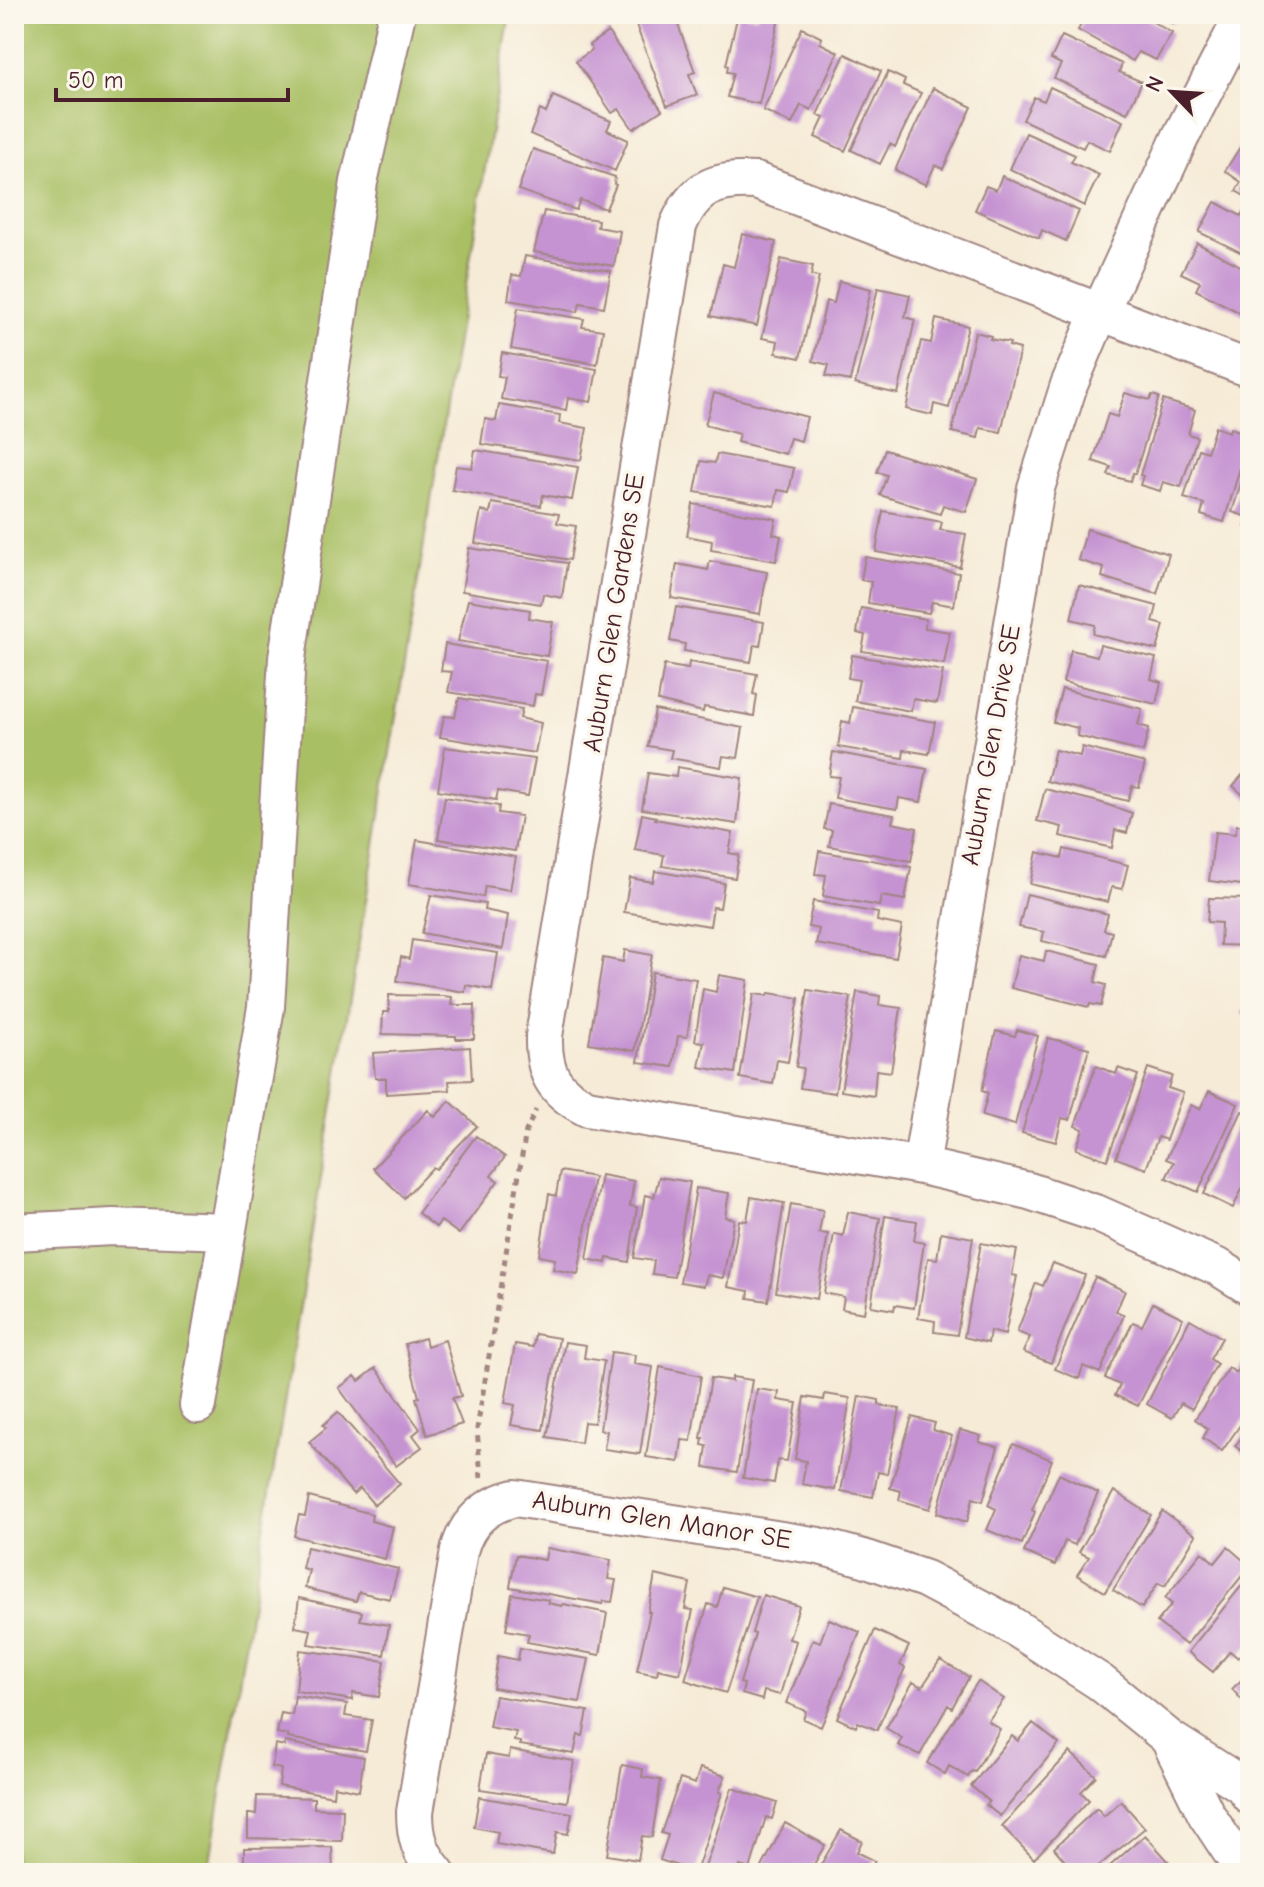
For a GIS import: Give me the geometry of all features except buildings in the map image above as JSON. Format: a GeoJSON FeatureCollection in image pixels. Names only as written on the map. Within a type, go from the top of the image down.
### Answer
{"type":"FeatureCollection","features":[{"type":"Feature","properties":{"kind":"street"},"geometry":{"type":"LineString","coordinates":[[198,1405],[266,1007],[287,658],[359,182],[397,14]]}},
{"type":"Feature","properties":{"kind":"street","name":"Auburn Glen Drive SE"},"geometry":{"type":"LineString","coordinates":[[921,1166],[1036,488],[1069,385],[1100,312],[1180,138],[1244,14]]}},
{"type":"Feature","properties":{"kind":"street","name":"Auburn Glen Gardens SE"},"geometry":{"type":"LineString","coordinates":[[552,1078],[546,1066],[544,1036],[678,226],[697,195],[715,184],[734,180],[756,181],[1250,369]]}},
{"type":"Feature","properties":{"kind":"street"},"geometry":{"type":"LineString","coordinates":[[552,1078],[569,1099],[587,1108],[921,1166],[1029,1191],[1098,1214],[1220,1268],[1250,1287]]}},
{"type":"Feature","properties":{"kind":"street"},"geometry":{"type":"LineString","coordinates":[[14,1232],[113,1227],[227,1231]]}},
{"type":"Feature","properties":{"kind":"street","name":"Auburn Glen Manor SE"},"geometry":{"type":"LineString","coordinates":[[484,1511],[499,1502],[526,1497],[819,1546],[925,1579],[1008,1623],[1100,1682],[1170,1739],[1242,1785],[1250,1796]]}},
{"type":"Feature","properties":{"kind":"street"},"geometry":{"type":"LineString","coordinates":[[437,1873],[425,1860],[415,1835],[415,1812],[459,1551],[470,1524],[484,1511]]}},
{"type":"Feature","properties":{"kind":"street","name":"Auburn Glen Manor SE"},"geometry":{"type":"LineString","coordinates":[[1170,1739],[1206,1814],[1245,1873]]}},
{"type":"Feature","properties":{"kind":"path"},"geometry":{"type":"LineString","coordinates":[[484,1511],[477,1429],[526,1131],[552,1078]]}},
{"type":"Feature","properties":{"kind":"green space"},"geometry":{"type":"Polygon","coordinates":[[[14,14],[510,14],[208,1873],[14,1873],[14,14]]]}}]}
